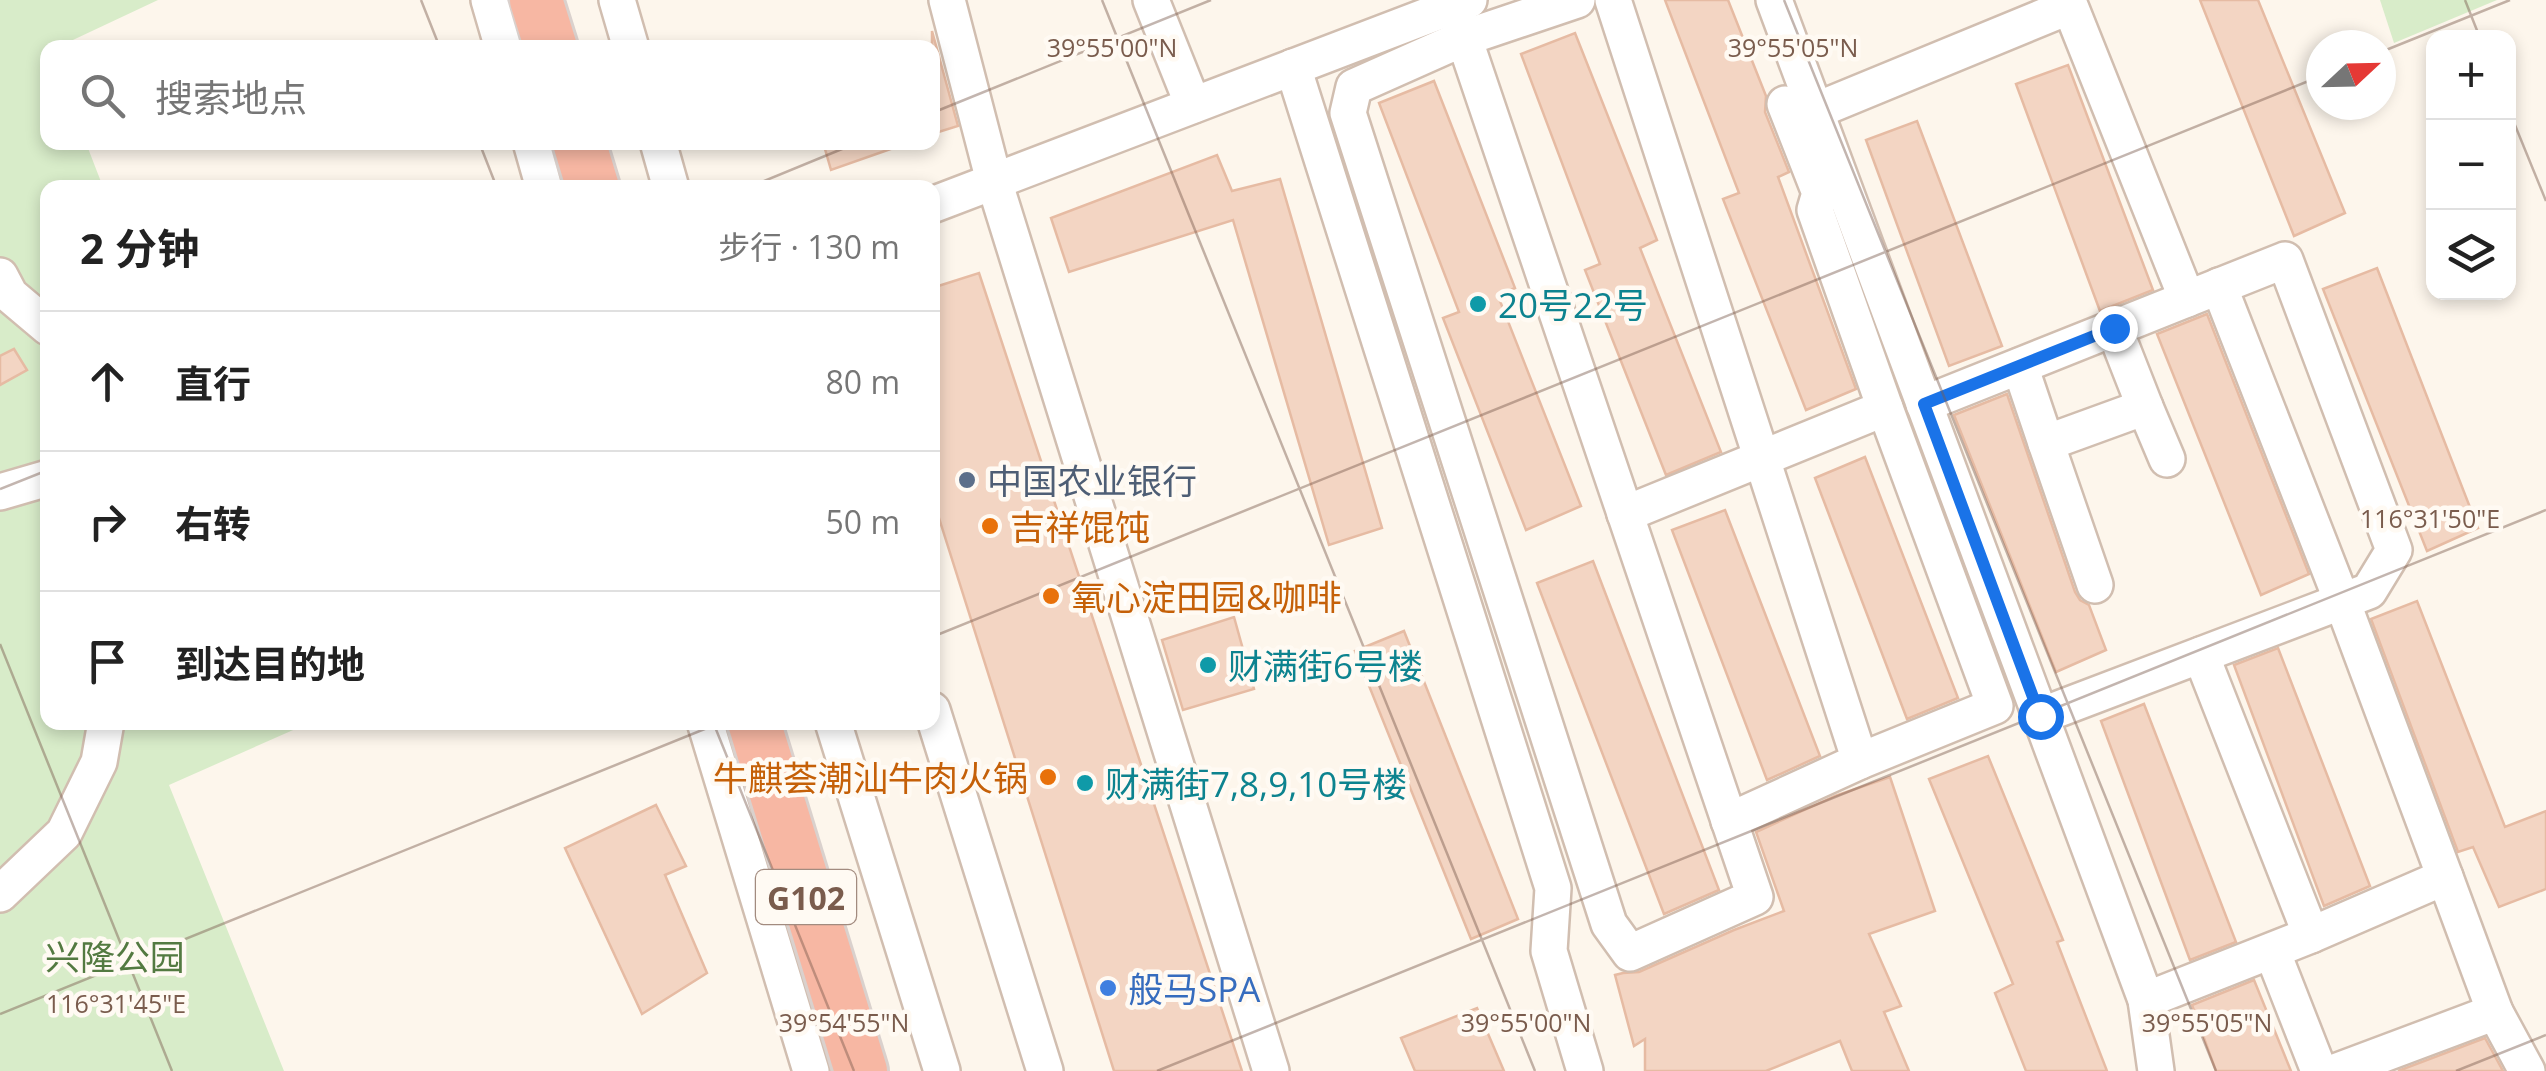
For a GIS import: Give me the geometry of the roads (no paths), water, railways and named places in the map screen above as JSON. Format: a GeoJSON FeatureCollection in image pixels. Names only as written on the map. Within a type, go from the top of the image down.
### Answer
{"type":"FeatureCollection","features":[{"type":"Feature","properties":{"kind":"highway"},"geometry":{"type":"LineString","coordinates":[[536,0],[548,40]]}},
{"type":"Feature","properties":{"kind":"highway"},"geometry":{"type":"LineString","coordinates":[[572,0],[584,40]]}},
{"type":"Feature","properties":{"kind":"highway"},"geometry":{"type":"LineString","coordinates":[[581,150],[591,180]]}},
{"type":"Feature","properties":{"kind":"highway"},"geometry":{"type":"LineString","coordinates":[[616,150],[626,180]]}},
{"type":"Feature","properties":{"kind":"highway","name":"G102"},"geometry":{"type":"LineString","coordinates":[[756,730],[861,1071]]}},
{"type":"Feature","properties":{"kind":"highway","name":"G102"},"geometry":{"type":"LineString","coordinates":[[789,730],[893,1071]]}},
{"type":"Feature","properties":{"kind":"street"},"geometry":{"type":"LineString","coordinates":[[489,0],[501,40]]}},
{"type":"Feature","properties":{"kind":"street"},"geometry":{"type":"LineString","coordinates":[[618,0],[629,40]]}},
{"type":"Feature","properties":{"kind":"street"},"geometry":{"type":"LineString","coordinates":[[947,0],[994,182],[1271,1071]]}},
{"type":"Feature","properties":{"kind":"street"},"geometry":{"type":"LineString","coordinates":[[1151,0],[1193,106]]}},
{"type":"Feature","properties":{"kind":"street"},"geometry":{"type":"LineString","coordinates":[[940,202],[1293,67],[1462,15],[1578,0]]}},
{"type":"Feature","properties":{"kind":"street"},"geometry":{"type":"LineString","coordinates":[[1613,0],[1860,761]]}},
{"type":"Feature","properties":{"kind":"street"},"geometry":{"type":"LineString","coordinates":[[1729,821],[1860,761],[1995,706],[1814,210],[1820,193],[1774,0]]}},
{"type":"Feature","properties":{"kind":"street"},"geometry":{"type":"LineString","coordinates":[[1800,107],[2070,6],[2342,602],[2495,1012],[2527,1071]]}},
{"type":"Feature","properties":{"kind":"street"},"geometry":{"type":"LineString","coordinates":[[1462,15],[1755,898],[1630,953],[1609,924],[1348,112],[1354,87],[1462,15]]}},
{"type":"Feature","properties":{"kind":"street"},"geometry":{"type":"LineString","coordinates":[[1293,67],[1553,888],[1549,952],[1585,1071]]}},
{"type":"Feature","properties":{"kind":"street"},"geometry":{"type":"LineString","coordinates":[[1800,107],[1924,404],[2146,1000],[2156,1071]]}},
{"type":"Feature","properties":{"kind":"street"},"geometry":{"type":"LineString","coordinates":[[533,150],[542,180]]}},
{"type":"Feature","properties":{"kind":"street"},"geometry":{"type":"LineString","coordinates":[[660,150],[669,180]]}},
{"type":"Feature","properties":{"kind":"street"},"geometry":{"type":"LineString","coordinates":[[1924,404],[2284,260],[2394,550],[2369,591],[2040,716]]}},
{"type":"Feature","properties":{"kind":"street"},"geometry":{"type":"LineString","coordinates":[[0,276],[10,294],[40,320]]}},
{"type":"Feature","properties":{"kind":"street"},"geometry":{"type":"LineString","coordinates":[[2114,328],[2168,459]]}},
{"type":"Feature","properties":{"kind":"street"},"geometry":{"type":"LineString","coordinates":[[2020,366],[2095,585]]}},
{"type":"Feature","properties":{"kind":"street"},"geometry":{"type":"LineString","coordinates":[[2046,444],[2145,407]]}},
{"type":"Feature","properties":{"kind":"street"},"geometry":{"type":"LineString","coordinates":[[1625,514],[1885,408]]}},
{"type":"Feature","properties":{"kind":"street"},"geometry":{"type":"LineString","coordinates":[[0,492],[40,480]]}},
{"type":"Feature","properties":{"kind":"street"},"geometry":{"type":"LineString","coordinates":[[2201,655],[2311,935]]}},
{"type":"Feature","properties":{"kind":"street"},"geometry":{"type":"LineString","coordinates":[[0,894],[64,833],[98,762],[104,730]]}},
{"type":"Feature","properties":{"kind":"street"},"geometry":{"type":"LineString","coordinates":[[707,730],[811,1071]]}},
{"type":"Feature","properties":{"kind":"street"},"geometry":{"type":"LineString","coordinates":[[835,730],[942,1071]]}},
{"type":"Feature","properties":{"kind":"street"},"geometry":{"type":"LineString","coordinates":[[938,730],[1046,1071]]}},
{"type":"Feature","properties":{"kind":"street"},"geometry":{"type":"LineString","coordinates":[[2146,1000],[2311,935],[2445,876]]}},
{"type":"Feature","properties":{"kind":"street"},"geometry":{"type":"LineString","coordinates":[[2272,951],[2318,1071]]}},
{"type":"Feature","properties":{"kind":"street"},"geometry":{"type":"LineString","coordinates":[[2338,1071],[2495,1012]]}},
{"type":"Feature","properties":{"kind":"place","name":"20号22号"},"geometry":{"type":"Point","coordinates":[1478,304]}},
{"type":"Feature","properties":{"kind":"place","name":"中国农业银行"},"geometry":{"type":"Point","coordinates":[967,480]}},
{"type":"Feature","properties":{"kind":"place","name":"吉祥馄饨"},"geometry":{"type":"Point","coordinates":[990,526]}},
{"type":"Feature","properties":{"kind":"place","name":"氧心淀田园&咖啡"},"geometry":{"type":"Point","coordinates":[1051,596]}},
{"type":"Feature","properties":{"kind":"place","name":"财满街6号楼"},"geometry":{"type":"Point","coordinates":[1208,665]}},
{"type":"Feature","properties":{"kind":"place","name":"牛麒荟潮汕牛肉火锅"},"geometry":{"type":"Point","coordinates":[1048,777]}},
{"type":"Feature","properties":{"kind":"place","name":"财满街7,8,9,10号楼"},"geometry":{"type":"Point","coordinates":[1085,783]}},
{"type":"Feature","properties":{"kind":"place","name":"般马SPA"},"geometry":{"type":"Point","coordinates":[1108,988]}},
{"type":"Feature","properties":{"kind":"park label","name":"兴隆公园"},"geometry":{"type":"Point","coordinates":[115,956]}}]}
